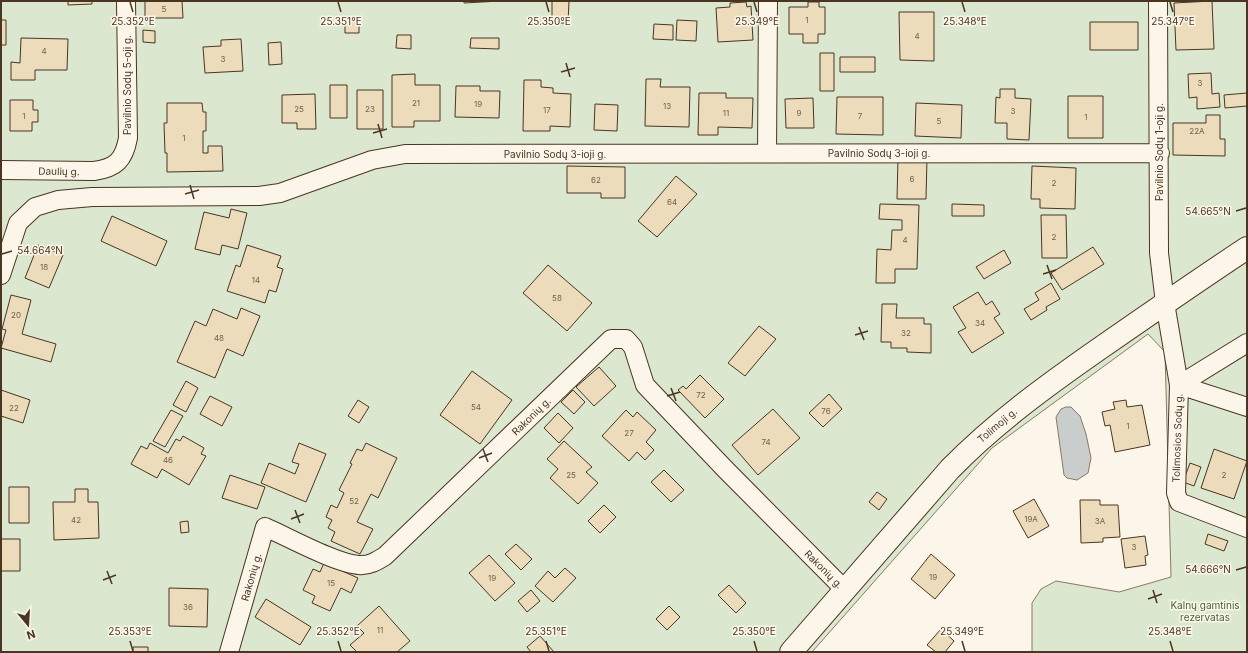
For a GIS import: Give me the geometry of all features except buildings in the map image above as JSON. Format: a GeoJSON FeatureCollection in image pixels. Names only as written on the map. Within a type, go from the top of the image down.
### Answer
{"type":"FeatureCollection","features":[{"type":"Feature","properties":{"kind":"street","name":"Pavilnio Sodų 5-oji g."},"geometry":{"type":"LineString","coordinates":[[116,165],[126,150],[128,138],[126,1]]}},
{"type":"Feature","properties":{"kind":"street"},"geometry":{"type":"LineString","coordinates":[[767,153],[768,1]]}},
{"type":"Feature","properties":{"kind":"street","name":"Pavilnio Sodų 1-oji g."},"geometry":{"type":"LineString","coordinates":[[1158,1],[1160,153],[1159,253],[1165,303]]}},
{"type":"Feature","properties":{"kind":"street","name":"Pavilnio Sodų 3-ioji g."},"geometry":{"type":"LineString","coordinates":[[1,275],[18,223],[35,207],[58,200],[92,197],[259,196],[280,193],[372,160],[405,154],[1160,153]]}},
{"type":"Feature","properties":{"kind":"street","name":"Daulių g."},"geometry":{"type":"LineString","coordinates":[[1,170],[94,171],[105,170],[116,165]]}},
{"type":"Feature","properties":{"kind":"street","name":"Tolimoji g."},"geometry":{"type":"LineString","coordinates":[[791,652],[950,469],[979,440],[1013,411],[1049,384],[1247,248]]}},
{"type":"Feature","properties":{"kind":"street","name":"Tolimosios Sodų g."},"geometry":{"type":"LineString","coordinates":[[1165,303],[1179,385],[1175,474],[1176,494],[1179,502],[1247,528]]}},
{"type":"Feature","properties":{"kind":"street","name":"Rakonių g."},"geometry":{"type":"LineString","coordinates":[[229,652],[266,527],[345,562],[360,565],[374,563],[385,556],[611,340],[626,340],[633,347],[646,385],[726,470],[845,590]]}},
{"type":"Feature","properties":{"kind":"street"},"geometry":{"type":"LineString","coordinates":[[1179,385],[1247,343]]}},
{"type":"Feature","properties":{"kind":"street"},"geometry":{"type":"LineString","coordinates":[[1179,385],[1247,407]]}},
{"type":"Feature","properties":{"kind":"green space","name":"Kalnų gamtinis rezervatas"},"geometry":{"type":"Polygon","coordinates":[[[1,1],[1247,1],[1247,652],[1032,652],[1032,603],[1041,589],[1056,581],[1119,592],[1171,577],[1165,352],[1148,334],[992,448],[812,652],[1,652],[1,1]]]}},
{"type":"Feature","properties":{"kind":"shaded area"},"geometry":{"type":"Polygon","coordinates":[[[1071,407],[1080,416],[1086,434],[1091,458],[1088,473],[1077,480],[1067,478],[1064,475],[1056,417],[1061,409],[1071,407]]]}}]}
